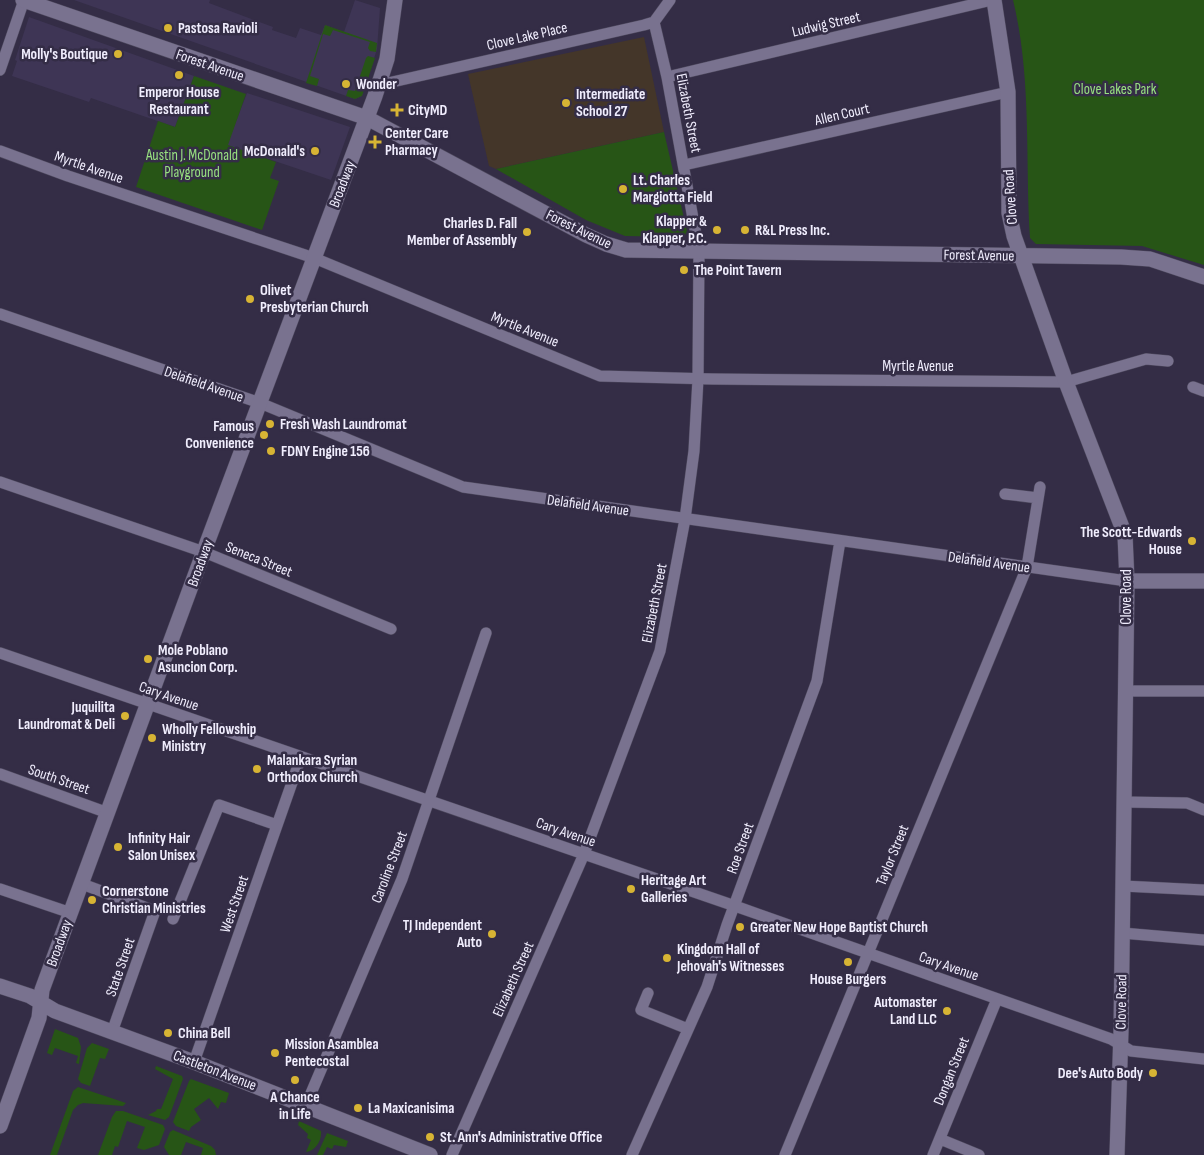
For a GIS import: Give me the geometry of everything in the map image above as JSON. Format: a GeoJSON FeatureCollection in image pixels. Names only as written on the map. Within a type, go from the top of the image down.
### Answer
{"type":"FeatureCollection","features":[{"type":"Feature","properties":{"kind":"street"},"geometry":{"type":"LineString","coordinates":[[0,70],[23,0]]}},
{"type":"Feature","properties":{"kind":"street","name":"Forest Avenue"},"geometry":{"type":"LineString","coordinates":[[23,0],[368,118],[492,186],[606,244],[626,250],[1121,257],[1150,259],[1204,277]]}},
{"type":"Feature","properties":{"kind":"street","name":"Broadway"},"geometry":{"type":"LineString","coordinates":[[0,1126],[39,1018],[42,990],[204,552],[368,118],[387,59],[395,0]]}},
{"type":"Feature","properties":{"kind":"street"},"geometry":{"type":"LineString","coordinates":[[654,22],[670,0]]}},
{"type":"Feature","properties":{"kind":"street","name":"Ludwig Street"},"geometry":{"type":"LineString","coordinates":[[667,77],[993,0]]}},
{"type":"Feature","properties":{"kind":"street","name":"Clove Road"},"geometry":{"type":"LineString","coordinates":[[993,0],[1008,92],[1009,213],[1019,255],[1125,535],[1128,581],[1121,1046],[1117,1155]]}},
{"type":"Feature","properties":{"kind":"street","name":"Clove Lake Place"},"geometry":{"type":"LineString","coordinates":[[379,85],[654,22]]}},
{"type":"Feature","properties":{"kind":"street","name":"Elizabeth Street"},"geometry":{"type":"LineString","coordinates":[[452,1155],[584,854],[660,651],[685,519],[694,451],[698,379],[699,252],[667,77],[654,22]]}},
{"type":"Feature","properties":{"kind":"street","name":"Allen Court"},"geometry":{"type":"LineString","coordinates":[[684,165],[1008,92]]}},
{"type":"Feature","properties":{"kind":"street","name":"Myrtle Avenue"},"geometry":{"type":"LineString","coordinates":[[0,151],[68,176],[314,258],[600,376],[698,379],[1066,382],[1146,359],[1168,361]]}},
{"type":"Feature","properties":{"kind":"street","name":"Delafield Avenue"},"geometry":{"type":"LineString","coordinates":[[0,314],[260,403],[463,487],[1128,581],[1204,581]]}},
{"type":"Feature","properties":{"kind":"street"},"geometry":{"type":"LineString","coordinates":[[1192,387],[1204,391]]}},
{"type":"Feature","properties":{"kind":"street","name":"Seneca Street"},"geometry":{"type":"LineString","coordinates":[[0,482],[204,552],[391,629]]}},
{"type":"Feature","properties":{"kind":"street","name":"Taylor Street"},"geometry":{"type":"LineString","coordinates":[[785,1155],[1027,567],[1039,493],[1005,494]]}},
{"type":"Feature","properties":{"kind":"street","name":"Roe Street"},"geometry":{"type":"LineString","coordinates":[[632,1155],[707,987],[734,906],[817,681],[840,541]]}},
{"type":"Feature","properties":{"kind":"street","name":"Caroline Street"},"geometry":{"type":"LineString","coordinates":[[306,1105],[402,879],[486,633]]}},
{"type":"Feature","properties":{"kind":"street","name":"Cary Avenue"},"geometry":{"type":"LineString","coordinates":[[0,653],[734,906],[1110,1039],[1131,1051],[1204,1059]]}},
{"type":"Feature","properties":{"kind":"street"},"geometry":{"type":"LineString","coordinates":[[1125,691],[1204,691]]}},
{"type":"Feature","properties":{"kind":"street","name":"West Street"},"geometry":{"type":"LineString","coordinates":[[194,1062],[301,757]]}},
{"type":"Feature","properties":{"kind":"street","name":"South Street"},"geometry":{"type":"LineString","coordinates":[[0,774],[108,813]]}},
{"type":"Feature","properties":{"kind":"street"},"geometry":{"type":"LineString","coordinates":[[1124,802],[1187,803],[1204,810]]}},
{"type":"Feature","properties":{"kind":"street"},"geometry":{"type":"LineString","coordinates":[[173,919],[219,805],[277,825]]}},
{"type":"Feature","properties":{"kind":"street","name":"State Street"},"geometry":{"type":"LineString","coordinates":[[82,884],[155,911],[112,1032]]}},
{"type":"Feature","properties":{"kind":"street"},"geometry":{"type":"LineString","coordinates":[[1123,886],[1204,890]]}},
{"type":"Feature","properties":{"kind":"street"},"geometry":{"type":"LineString","coordinates":[[0,889],[70,914]]}},
{"type":"Feature","properties":{"kind":"street"},"geometry":{"type":"LineString","coordinates":[[1122,933],[1204,940]]}},
{"type":"Feature","properties":{"kind":"street","name":"Castleton Avenue"},"geometry":{"type":"LineString","coordinates":[[0,986],[30,996],[55,1012],[306,1105],[399,1150],[430,1155]]}},
{"type":"Feature","properties":{"kind":"street"},"geometry":{"type":"LineString","coordinates":[[648,994],[641,1010],[688,1029]]}},
{"type":"Feature","properties":{"kind":"street","name":"Dongan Street"},"geometry":{"type":"LineString","coordinates":[[933,1155],[997,999]]}},
{"type":"Feature","properties":{"kind":"street"},"geometry":{"type":"LineString","coordinates":[[940,1139],[979,1155]]}},
{"type":"Feature","properties":{"kind":"shaded area"},"geometry":{"type":"Polygon","coordinates":[[[74,0],[210,0],[209,3],[273,27],[272,30],[296,38],[300,28],[321,35],[325,25],[344,32],[355,0],[380,8],[377,49],[362,96],[355,99],[74,0]]]}},
{"type":"Feature","properties":{"kind":"shaded area"},"geometry":{"type":"Polygon","coordinates":[[[29,17],[194,76],[175,127],[91,98],[89,102],[12,76],[17,61],[15,60],[29,17]]]}},
{"type":"Feature","properties":{"kind":"shaded area","name":"Intermediate School 27"},"geometry":{"type":"Polygon","coordinates":[[[644,37],[664,132],[496,169],[489,166],[468,74],[644,37]]]}},
{"type":"Feature","properties":{"kind":"shaded area"},"geometry":{"type":"Polygon","coordinates":[[[247,93],[350,127],[331,180],[227,145],[247,93]]]}},
{"type":"Feature","properties":{"kind":"green space","name":"Clove Lakes Park"},"geometry":{"type":"Polygon","coordinates":[[[1013,0],[1204,0],[1204,265],[1142,246],[1036,244],[1030,238],[1027,119],[1023,59],[1013,0]]]}},
{"type":"Feature","properties":{"kind":"green space"},"geometry":{"type":"Polygon","coordinates":[[[325,25],[377,43],[376,52],[370,51],[368,48],[370,42],[333,30],[330,36],[323,34],[310,76],[319,79],[317,86],[306,83],[325,25]]]}},
{"type":"Feature","properties":{"kind":"green space"},"geometry":{"type":"Polygon","coordinates":[[[368,56],[375,58],[362,96],[355,99],[346,96],[348,90],[355,91],[368,56]]]}},
{"type":"Feature","properties":{"kind":"green space","name":"Austin J. McDonald Playground"},"geometry":{"type":"Polygon","coordinates":[[[194,76],[246,94],[228,145],[276,162],[270,178],[279,181],[262,230],[136,187],[158,121],[175,127],[194,76]]]}},
{"type":"Feature","properties":{"kind":"green space"},"geometry":{"type":"Polygon","coordinates":[[[664,132],[687,231],[684,237],[625,236],[586,220],[496,169],[664,132]]]}},
{"type":"Feature","properties":{"kind":"green space"},"geometry":{"type":"Polygon","coordinates":[[[55,1029],[78,1038],[81,1047],[79,1064],[76,1063],[78,1056],[55,1048],[52,1055],[47,1053],[55,1029]]]}},
{"type":"Feature","properties":{"kind":"green space"},"geometry":{"type":"Polygon","coordinates":[[[92,1043],[109,1049],[105,1059],[100,1058],[90,1086],[81,1083],[78,1079],[87,1048],[92,1043]]]}},
{"type":"Feature","properties":{"kind":"green space"},"geometry":{"type":"Polygon","coordinates":[[[156,1066],[182,1076],[183,1079],[169,1117],[165,1120],[148,1115],[157,1109],[161,1109],[173,1079],[155,1069],[156,1066]]]}},
{"type":"Feature","properties":{"kind":"green space"},"geometry":{"type":"Polygon","coordinates":[[[191,1079],[229,1093],[226,1103],[221,1102],[218,1109],[209,1098],[194,1109],[201,1120],[191,1127],[189,1131],[176,1126],[173,1122],[191,1079]]]}},
{"type":"Feature","properties":{"kind":"green space"},"geometry":{"type":"Polygon","coordinates":[[[78,1087],[126,1103],[123,1106],[83,1103],[78,1105],[73,1110],[57,1155],[50,1155],[73,1091],[78,1087]]]}},
{"type":"Feature","properties":{"kind":"green space"},"geometry":{"type":"Polygon","coordinates":[[[116,1111],[123,1111],[163,1125],[165,1129],[159,1145],[144,1150],[137,1148],[145,1127],[127,1121],[118,1147],[115,1146],[112,1155],[98,1155],[116,1111]]]}},
{"type":"Feature","properties":{"kind":"green space"},"geometry":{"type":"Polygon","coordinates":[[[299,1121],[321,1131],[318,1144],[313,1150],[306,1152],[311,1140],[307,1138],[308,1134],[298,1125],[299,1121]]]}},
{"type":"Feature","properties":{"kind":"green space"},"geometry":{"type":"Polygon","coordinates":[[[173,1130],[211,1146],[215,1150],[216,1155],[201,1155],[203,1148],[186,1142],[181,1155],[169,1155],[164,1147],[170,1132],[173,1130]]]}},
{"type":"Feature","properties":{"kind":"green space"},"geometry":{"type":"Polygon","coordinates":[[[327,1133],[348,1141],[346,1147],[334,1145],[332,1149],[327,1147],[323,1155],[317,1155],[327,1133]]]}},
{"type":"Feature","properties":{"kind":"place","name":"Pastosa Ravioli"},"geometry":{"type":"Point","coordinates":[168,28]}},
{"type":"Feature","properties":{"kind":"place","name":"Molly's Boutique"},"geometry":{"type":"Point","coordinates":[118,54]}},
{"type":"Feature","properties":{"kind":"place","name":"Emperor House Restaurant"},"geometry":{"type":"Point","coordinates":[179,75]}},
{"type":"Feature","properties":{"kind":"place","name":"Wonder"},"geometry":{"type":"Point","coordinates":[346,84]}},
{"type":"Feature","properties":{"kind":"place","name":"Intermediate School 27"},"geometry":{"type":"Point","coordinates":[566,103]}},
{"type":"Feature","properties":{"kind":"place","name":"CityMD"},"geometry":{"type":"Point","coordinates":[397,110]}},
{"type":"Feature","properties":{"kind":"place","name":"Center Care Pharmacy"},"geometry":{"type":"Point","coordinates":[375,142]}},
{"type":"Feature","properties":{"kind":"place","name":"McDonald's"},"geometry":{"type":"Point","coordinates":[315,151]}},
{"type":"Feature","properties":{"kind":"place","name":"Lt. Charles Margiotta Field"},"geometry":{"type":"Point","coordinates":[623,189]}},
{"type":"Feature","properties":{"kind":"place","name":"Klapper & Klapper, P.C."},"geometry":{"type":"Point","coordinates":[717,230]}},
{"type":"Feature","properties":{"kind":"place","name":"R&L Press Inc."},"geometry":{"type":"Point","coordinates":[745,230]}},
{"type":"Feature","properties":{"kind":"place","name":"Charles D. Fall Member of Assembly"},"geometry":{"type":"Point","coordinates":[527,232]}},
{"type":"Feature","properties":{"kind":"place","name":"The Point Tavern"},"geometry":{"type":"Point","coordinates":[684,270]}},
{"type":"Feature","properties":{"kind":"place","name":"Olivet Presbyterian Church"},"geometry":{"type":"Point","coordinates":[250,299]}},
{"type":"Feature","properties":{"kind":"place","name":"Fresh Wash Laundromat"},"geometry":{"type":"Point","coordinates":[270,424]}},
{"type":"Feature","properties":{"kind":"place","name":"Famous Convenience"},"geometry":{"type":"Point","coordinates":[264,435]}},
{"type":"Feature","properties":{"kind":"place","name":"FDNY Engine 156"},"geometry":{"type":"Point","coordinates":[271,451]}},
{"type":"Feature","properties":{"kind":"place","name":"The Scott-Edwards House"},"geometry":{"type":"Point","coordinates":[1192,541]}},
{"type":"Feature","properties":{"kind":"place","name":"Mole Poblano Asuncion Corp."},"geometry":{"type":"Point","coordinates":[148,659]}},
{"type":"Feature","properties":{"kind":"place","name":"Juquilita Laundromat & Deli"},"geometry":{"type":"Point","coordinates":[125,716]}},
{"type":"Feature","properties":{"kind":"place","name":"Wholly Fellowship Ministry"},"geometry":{"type":"Point","coordinates":[152,738]}},
{"type":"Feature","properties":{"kind":"place","name":"Malankara Syrian Orthodox Church"},"geometry":{"type":"Point","coordinates":[257,769]}},
{"type":"Feature","properties":{"kind":"place","name":"Infinity Hair Salon Unisex"},"geometry":{"type":"Point","coordinates":[118,847]}},
{"type":"Feature","properties":{"kind":"place","name":"Heritage Art Galleries"},"geometry":{"type":"Point","coordinates":[631,889]}},
{"type":"Feature","properties":{"kind":"place","name":"Cornerstone Christian Ministries"},"geometry":{"type":"Point","coordinates":[92,900]}},
{"type":"Feature","properties":{"kind":"place","name":"Greater New Hope Baptist Church"},"geometry":{"type":"Point","coordinates":[740,927]}},
{"type":"Feature","properties":{"kind":"place","name":"TJ Independent Auto"},"geometry":{"type":"Point","coordinates":[492,934]}},
{"type":"Feature","properties":{"kind":"place","name":"Kingdom Hall of Jehovah's Witnesses"},"geometry":{"type":"Point","coordinates":[667,958]}},
{"type":"Feature","properties":{"kind":"place","name":"House Burgers"},"geometry":{"type":"Point","coordinates":[848,962]}},
{"type":"Feature","properties":{"kind":"place","name":"Automaster Land LLC"},"geometry":{"type":"Point","coordinates":[947,1011]}},
{"type":"Feature","properties":{"kind":"place","name":"China Bell"},"geometry":{"type":"Point","coordinates":[168,1033]}},
{"type":"Feature","properties":{"kind":"place","name":"Mission Asamblea Pentecostal"},"geometry":{"type":"Point","coordinates":[275,1053]}},
{"type":"Feature","properties":{"kind":"place","name":"Dee's Auto Body"},"geometry":{"type":"Point","coordinates":[1153,1073]}},
{"type":"Feature","properties":{"kind":"place","name":"A Chance in Life"},"geometry":{"type":"Point","coordinates":[295,1080]}},
{"type":"Feature","properties":{"kind":"place","name":"La Maxicanisima"},"geometry":{"type":"Point","coordinates":[358,1108]}},
{"type":"Feature","properties":{"kind":"place","name":"St. Ann's Administrative Office"},"geometry":{"type":"Point","coordinates":[430,1137]}}]}
